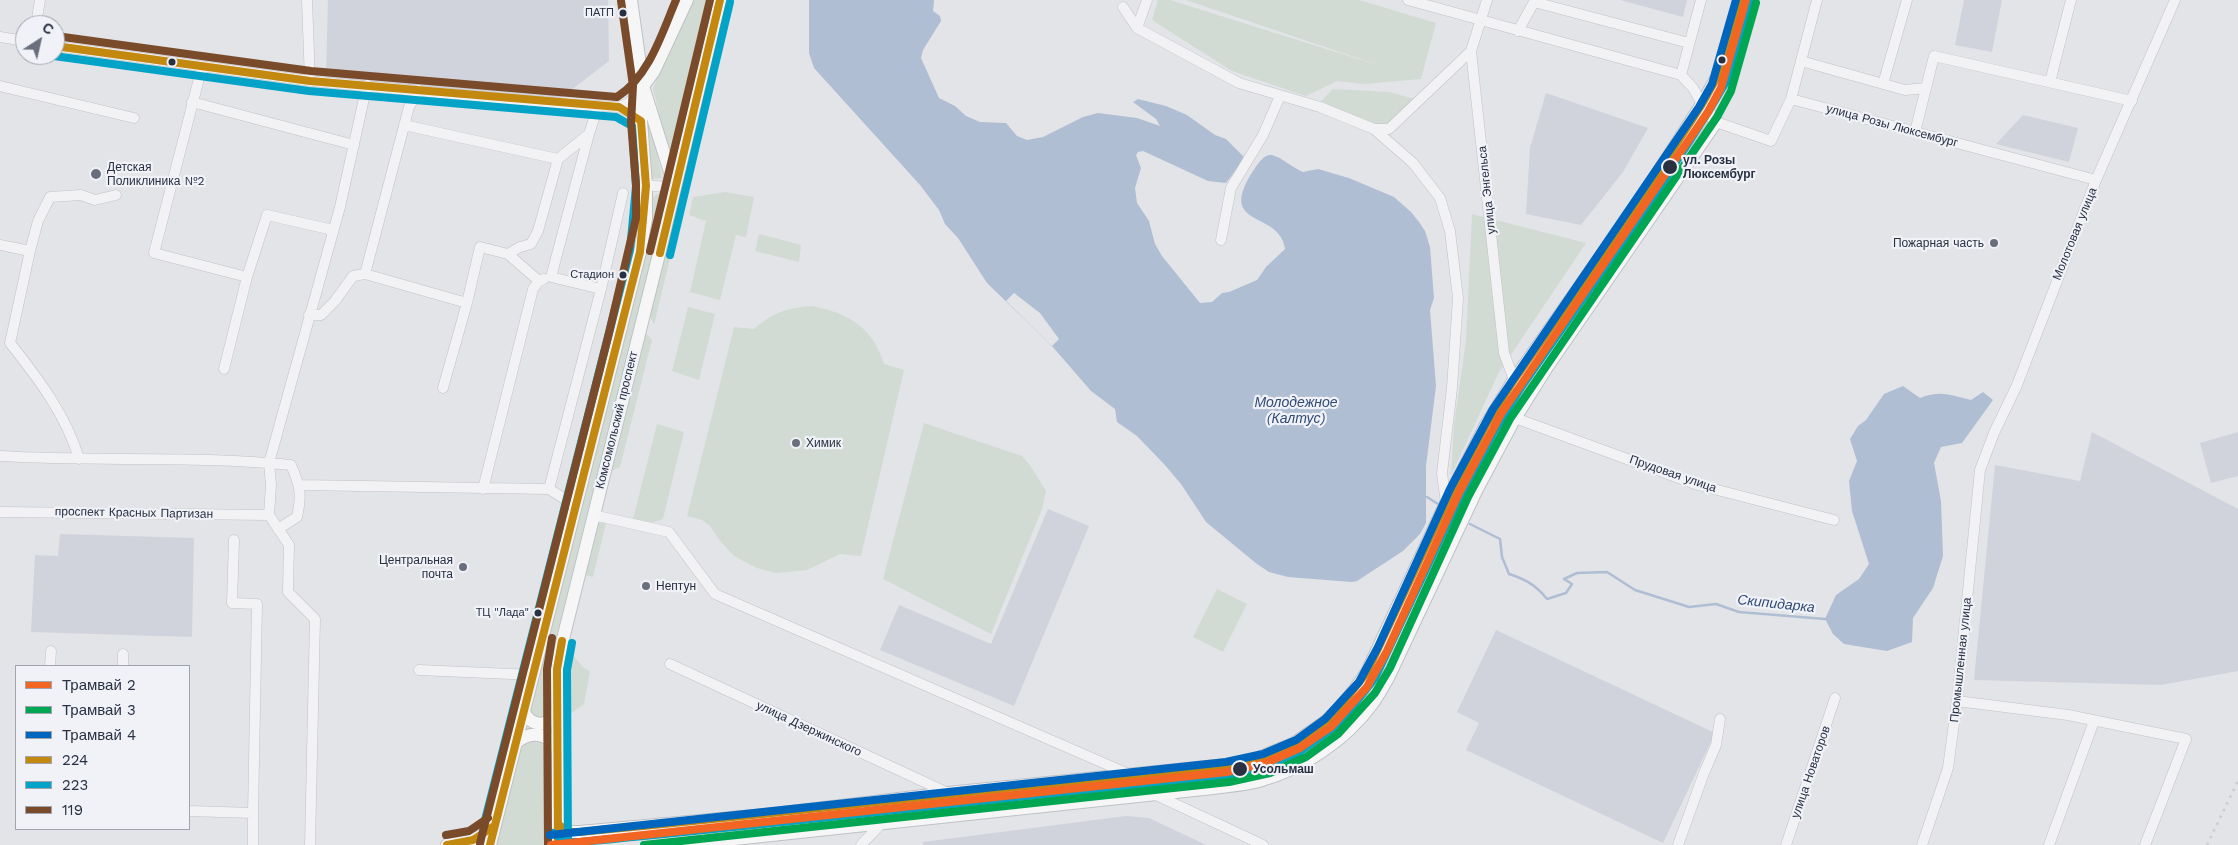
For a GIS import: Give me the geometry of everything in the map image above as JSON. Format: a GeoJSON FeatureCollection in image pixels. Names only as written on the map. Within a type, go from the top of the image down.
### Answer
{"type":"FeatureCollection","features":[{"type":"Feature","properties":{"kind":"main road"},"geometry":{"type":"LineString","coordinates":[[630,0],[643,86],[675,188]]}},
{"type":"Feature","properties":{"kind":"main road"},"geometry":{"type":"LineString","coordinates":[[643,86],[654,71],[687,0]]}},
{"type":"Feature","properties":{"kind":"main road","name":"Комсомольский проспект"},"geometry":{"type":"LineString","coordinates":[[558,845],[557,669],[720,0]]}},
{"type":"Feature","properties":{"kind":"main road"},"geometry":{"type":"LineString","coordinates":[[559,825],[563,830],[569,832],[580,832],[775,814],[948,793],[1226,765],[1253,760],[1293,744],[1332,717],[1366,672],[1486,425],[1514,380],[1639,202],[1702,104],[1717,77],[1740,0]]}},
{"type":"Feature","properties":{"kind":"main road","name":"Комсомольский проспект"},"geometry":{"type":"LineString","coordinates":[[490,845],[640,252],[646,219],[646,185],[641,121],[643,86]]}},
{"type":"Feature","properties":{"kind":"main road"},"geometry":{"type":"LineString","coordinates":[[678,845],[1156,795],[1258,781],[1304,762],[1350,729],[1372,704],[1388,678],[1477,489],[1515,418],[1547,367],[1716,122],[1702,104]]}},
{"type":"Feature","properties":{"kind":"main road"},"geometry":{"type":"LineString","coordinates":[[524,712],[531,721],[538,724],[552,720],[557,712]]}},
{"type":"Feature","properties":{"kind":"main road"},"geometry":{"type":"LineString","coordinates":[[517,742],[526,736],[537,734],[551,740],[557,749]]}},
{"type":"Feature","properties":{"kind":"main road"},"geometry":{"type":"LineString","coordinates":[[447,845],[470,842],[481,838],[494,826]]}},
{"type":"Feature","properties":{"kind":"street"},"geometry":{"type":"LineString","coordinates":[[38,15],[40,0]]}},
{"type":"Feature","properties":{"kind":"street"},"geometry":{"type":"LineString","coordinates":[[307,0],[310,81]]}},
{"type":"Feature","properties":{"kind":"street"},"geometry":{"type":"LineString","coordinates":[[1137,28],[1147,0]]}},
{"type":"Feature","properties":{"kind":"street"},"geometry":{"type":"LineString","coordinates":[[1408,0],[1681,75],[1693,88],[1702,104]]}},
{"type":"Feature","properties":{"kind":"street","name":"улица Энгельса"},"geometry":{"type":"LineString","coordinates":[[1487,0],[1472,51],[1504,353],[1514,380]]}},
{"type":"Feature","properties":{"kind":"street"},"geometry":{"type":"LineString","coordinates":[[1681,75],[1701,0]]}},
{"type":"Feature","properties":{"kind":"street"},"geometry":{"type":"LineString","coordinates":[[1716,122],[1771,141],[1791,98],[1817,0]]}},
{"type":"Feature","properties":{"kind":"street"},"geometry":{"type":"LineString","coordinates":[[1883,84],[1907,0]]}},
{"type":"Feature","properties":{"kind":"street"},"geometry":{"type":"LineString","coordinates":[[2050,82],[2071,0]]}},
{"type":"Feature","properties":{"kind":"street","name":"Молотовая улица"},"geometry":{"type":"LineString","coordinates":[[1980,470],[1994,433],[2017,386],[2096,180],[2175,0]]}},
{"type":"Feature","properties":{"kind":"street"},"geometry":{"type":"LineString","coordinates":[[1518,31],[1534,1],[1689,43]]}},
{"type":"Feature","properties":{"kind":"street"},"geometry":{"type":"LineString","coordinates":[[1123,7],[1137,28],[1239,83],[1351,118],[1374,129],[1413,163],[1440,198],[1450,231],[1458,298],[1452,388],[1442,473],[1446,504]]}},
{"type":"Feature","properties":{"kind":"street"},"geometry":{"type":"LineString","coordinates":[[0,37],[15,39]]}},
{"type":"Feature","properties":{"kind":"street"},"geometry":{"type":"LineString","coordinates":[[65,47],[310,81],[619,107],[641,121]]}},
{"type":"Feature","properties":{"kind":"street"},"geometry":{"type":"LineString","coordinates":[[1374,129],[1389,129],[1429,94],[1472,51]]}},
{"type":"Feature","properties":{"kind":"street"},"geometry":{"type":"LineString","coordinates":[[1915,132],[1934,56],[2132,101]]}},
{"type":"Feature","properties":{"kind":"street"},"geometry":{"type":"LineString","coordinates":[[1801,61],[1905,90],[1926,88]]}},
{"type":"Feature","properties":{"kind":"street"},"geometry":{"type":"LineString","coordinates":[[202,67],[154,253],[247,277]]}},
{"type":"Feature","properties":{"kind":"street"},"geometry":{"type":"LineString","coordinates":[[310,845],[315,619],[288,592],[289,545],[269,515],[271,485],[269,463],[333,230],[367,85]]}},
{"type":"Feature","properties":{"kind":"street"},"geometry":{"type":"LineString","coordinates":[[0,86],[134,118]]}},
{"type":"Feature","properties":{"kind":"street"},"geometry":{"type":"LineString","coordinates":[[619,107],[629,103],[643,86]]}},
{"type":"Feature","properties":{"kind":"street"},"geometry":{"type":"LineString","coordinates":[[365,274],[409,107],[419,90]]}},
{"type":"Feature","properties":{"kind":"street"},"geometry":{"type":"LineString","coordinates":[[1221,240],[1231,188],[1263,135],[1280,96]]}},
{"type":"Feature","properties":{"kind":"street","name":"улица Розы Люксембург"},"geometry":{"type":"LineString","coordinates":[[1791,98],[2096,180]]}},
{"type":"Feature","properties":{"kind":"street"},"geometry":{"type":"LineString","coordinates":[[192,102],[354,145]]}},
{"type":"Feature","properties":{"kind":"street"},"geometry":{"type":"LineString","coordinates":[[551,277],[598,106]]}},
{"type":"Feature","properties":{"kind":"street"},"geometry":{"type":"LineString","coordinates":[[404,125],[558,159]]}},
{"type":"Feature","properties":{"kind":"street"},"geometry":{"type":"LineString","coordinates":[[508,254],[520,247],[531,244],[538,231],[558,159],[589,134]]}},
{"type":"Feature","properties":{"kind":"street"},"geometry":{"type":"LineString","coordinates":[[646,185],[675,188]]}},
{"type":"Feature","properties":{"kind":"street"},"geometry":{"type":"LineString","coordinates":[[549,489],[601,289],[623,193]]}},
{"type":"Feature","properties":{"kind":"street"},"geometry":{"type":"LineString","coordinates":[[79,459],[74,443],[43,388],[10,343],[38,221],[50,197],[81,195],[95,200],[116,196]]}},
{"type":"Feature","properties":{"kind":"street"},"geometry":{"type":"LineString","coordinates":[[224,369],[247,277],[267,215],[333,230]]}},
{"type":"Feature","properties":{"kind":"street"},"geometry":{"type":"LineString","coordinates":[[0,244],[30,252]]}},
{"type":"Feature","properties":{"kind":"street"},"geometry":{"type":"LineString","coordinates":[[443,388],[467,303],[480,247],[508,254],[539,281]]}},
{"type":"Feature","properties":{"kind":"street"},"geometry":{"type":"LineString","coordinates":[[309,315],[321,315],[335,301],[353,276],[365,274],[467,303]]}},
{"type":"Feature","properties":{"kind":"street"},"geometry":{"type":"LineString","coordinates":[[483,489],[533,289],[539,281],[551,277],[601,289]]}},
{"type":"Feature","properties":{"kind":"street","name":"Прудовая улица"},"geometry":{"type":"LineString","coordinates":[[1515,418],[1698,484],[1834,520]]}},
{"type":"Feature","properties":{"kind":"street"},"geometry":{"type":"LineString","coordinates":[[0,456],[291,465],[300,485],[300,502],[297,516],[278,529]]}},
{"type":"Feature","properties":{"kind":"street","name":"Промышленная улица"},"geometry":{"type":"LineString","coordinates":[[1922,845],[1948,768],[1957,701],[1980,470]]}},
{"type":"Feature","properties":{"kind":"street"},"geometry":{"type":"LineString","coordinates":[[300,485],[549,489],[576,506]]}},
{"type":"Feature","properties":{"kind":"street","name":"проспект Красных Партизан"},"geometry":{"type":"LineString","coordinates":[[0,512],[269,515]]}},
{"type":"Feature","properties":{"kind":"street"},"geometry":{"type":"LineString","coordinates":[[593,515],[669,532],[715,594],[1131,775],[1156,795],[1263,845]]}},
{"type":"Feature","properties":{"kind":"street"},"geometry":{"type":"LineString","coordinates":[[234,540],[232,603],[257,604],[253,845]]}},
{"type":"Feature","properties":{"kind":"street"},"geometry":{"type":"LineString","coordinates":[[50,665],[51,651]]}},
{"type":"Feature","properties":{"kind":"street"},"geometry":{"type":"LineString","coordinates":[[123,654],[123,665]]}},
{"type":"Feature","properties":{"kind":"street","name":"улица Дзержинского"},"geometry":{"type":"LineString","coordinates":[[670,664],[948,793]]}},
{"type":"Feature","properties":{"kind":"street"},"geometry":{"type":"LineString","coordinates":[[419,670],[534,675]]}},
{"type":"Feature","properties":{"kind":"street","name":"улица Новаторов"},"geometry":{"type":"LineString","coordinates":[[1786,845],[1835,698]]}},
{"type":"Feature","properties":{"kind":"street"},"geometry":{"type":"LineString","coordinates":[[1957,701],[2068,715],[2094,722],[2186,739],[2145,845]]}},
{"type":"Feature","properties":{"kind":"street"},"geometry":{"type":"LineString","coordinates":[[1678,845],[1716,745],[1720,719]]}},
{"type":"Feature","properties":{"kind":"street"},"geometry":{"type":"LineString","coordinates":[[2049,845],[2094,722]]}},
{"type":"Feature","properties":{"kind":"street"},"geometry":{"type":"LineString","coordinates":[[190,811],[253,813]]}},
{"type":"Feature","properties":{"kind":"street"},"geometry":{"type":"LineString","coordinates":[[861,845],[881,824]]}},
{"type":"Feature","properties":{"kind":"shaded area","name":"ПАТП"},"geometry":{"type":"Polygon","coordinates":[[[328,0],[608,0],[609,61],[558,100],[326,77],[328,0]]]}},
{"type":"Feature","properties":{"kind":"shaded area"},"geometry":{"type":"Polygon","coordinates":[[[692,0],[709,0],[713,9],[674,165],[671,163],[653,88],[692,0]]]}},
{"type":"Feature","properties":{"kind":"shaded area"},"geometry":{"type":"Polygon","coordinates":[[[724,0],[732,0],[654,325],[648,312],[724,0]]]}},
{"type":"Feature","properties":{"kind":"shaded area"},"geometry":{"type":"Polygon","coordinates":[[[1158,0],[1170,0],[1384,67],[1186,0],[1359,0],[1436,23],[1421,79],[1364,84],[1337,81],[1306,96],[1232,71],[1152,20],[1158,0]]]}},
{"type":"Feature","properties":{"kind":"shaded area"},"geometry":{"type":"Polygon","coordinates":[[[1620,0],[1687,0],[1683,17],[1620,0]]]}},
{"type":"Feature","properties":{"kind":"shaded area"},"geometry":{"type":"Polygon","coordinates":[[[1964,0],[2002,0],[1992,52],[1955,45],[1964,0]]]}},
{"type":"Feature","properties":{"kind":"shaded area"},"geometry":{"type":"Polygon","coordinates":[[[1333,89],[1389,92],[1415,99],[1390,122],[1373,128],[1318,104],[1333,89]]]}},
{"type":"Feature","properties":{"kind":"shaded area"},"geometry":{"type":"Polygon","coordinates":[[[1546,93],[1648,128],[1623,172],[1581,225],[1526,214],[1530,148],[1546,93]]]}},
{"type":"Feature","properties":{"kind":"shaded area"},"geometry":{"type":"Polygon","coordinates":[[[646,113],[649,113],[662,178],[650,179],[646,113]]]}},
{"type":"Feature","properties":{"kind":"shaded area"},"geometry":{"type":"Polygon","coordinates":[[[2023,115],[2078,128],[2069,162],[1996,144],[2023,115]]]}},
{"type":"Feature","properties":{"kind":"shaded area"},"geometry":{"type":"Polygon","coordinates":[[[725,192],[754,197],[746,237],[736,235],[720,300],[690,292],[706,221],[689,215],[693,197],[725,192]]]}},
{"type":"Feature","properties":{"kind":"shaded area"},"geometry":{"type":"Polygon","coordinates":[[[660,193],[664,198],[663,211],[556,638],[551,675],[551,714],[542,722],[528,711],[652,197],[660,193]]]}},
{"type":"Feature","properties":{"kind":"shaded area"},"geometry":{"type":"Polygon","coordinates":[[[1472,214],[1586,243],[1498,374],[1451,476],[1454,425],[1466,341],[1472,214]]]}},
{"type":"Feature","properties":{"kind":"shaded area"},"geometry":{"type":"Polygon","coordinates":[[[759,234],[801,245],[799,262],[755,251],[759,234]]]}},
{"type":"Feature","properties":{"kind":"shaded area","name":"Химик"},"geometry":{"type":"Polygon","coordinates":[[[812,306],[837,313],[857,324],[873,340],[884,364],[904,370],[861,556],[840,554],[807,570],[776,573],[757,568],[734,556],[710,526],[702,520],[687,516],[734,327],[754,329],[781,312],[812,306]]]}},
{"type":"Feature","properties":{"kind":"shaded area"},"geometry":{"type":"Polygon","coordinates":[[[688,307],[715,314],[699,380],[672,371],[688,307]]]}},
{"type":"Feature","properties":{"kind":"shaded area"},"geometry":{"type":"Polygon","coordinates":[[[644,331],[652,340],[620,467],[607,473],[644,331]]]}},
{"type":"Feature","properties":{"kind":"shaded area"},"geometry":{"type":"Polygon","coordinates":[[[924,423],[1022,456],[1030,465],[1046,491],[1042,509],[991,634],[883,579],[924,423]]]}},
{"type":"Feature","properties":{"kind":"shaded area"},"geometry":{"type":"Polygon","coordinates":[[[657,424],[684,432],[663,519],[651,523],[633,519],[657,424]]]}},
{"type":"Feature","properties":{"kind":"shaded area"},"geometry":{"type":"Polygon","coordinates":[[[2092,432],[2238,509],[2238,671],[2161,685],[1974,680],[1995,465],[2080,481],[2092,432]]]}},
{"type":"Feature","properties":{"kind":"shaded area"},"geometry":{"type":"Polygon","coordinates":[[[2238,432],[2238,476],[2211,483],[2200,443],[2238,432]]]}},
{"type":"Feature","properties":{"kind":"shaded area"},"geometry":{"type":"Polygon","coordinates":[[[1048,509],[1089,526],[1014,706],[880,650],[899,605],[991,644],[1048,509]]]}},
{"type":"Feature","properties":{"kind":"shaded area"},"geometry":{"type":"Polygon","coordinates":[[[601,522],[606,523],[593,577],[582,574],[595,525],[601,522]]]}},
{"type":"Feature","properties":{"kind":"shaded area"},"geometry":{"type":"Polygon","coordinates":[[[60,534],[194,538],[192,637],[31,632],[35,555],[58,556],[60,534]]]}},
{"type":"Feature","properties":{"kind":"shaded area"},"geometry":{"type":"Polygon","coordinates":[[[1217,589],[1247,604],[1223,652],[1193,637],[1217,589]]]}},
{"type":"Feature","properties":{"kind":"shaded area"},"geometry":{"type":"Polygon","coordinates":[[[1496,630],[1715,733],[1663,843],[1466,750],[1479,723],[1457,712],[1496,630]]]}},
{"type":"Feature","properties":{"kind":"shaded area"},"geometry":{"type":"Polygon","coordinates":[[[562,643],[584,668],[590,671],[584,704],[557,724],[562,643]]]}},
{"type":"Feature","properties":{"kind":"shaded area"},"geometry":{"type":"Polygon","coordinates":[[[529,741],[541,743],[548,752],[551,845],[494,845],[520,751],[523,744],[529,741]]]}},
{"type":"Feature","properties":{"kind":"shaded area"},"geometry":{"type":"Polygon","coordinates":[[[1126,816],[1149,818],[1206,845],[923,845],[923,842],[1126,816]]]}},
{"type":"Feature","properties":{"kind":"water","name":"Молодежное (Калтус)"},"geometry":{"type":"Polygon","coordinates":[[[809,0],[934,0],[933,11],[940,16],[941,21],[923,50],[921,58],[939,98],[955,106],[966,116],[980,122],[1006,123],[1017,136],[1027,140],[1043,137],[1083,117],[1098,113],[1137,118],[1160,126],[1156,119],[1133,102],[1138,99],[1166,106],[1187,115],[1215,135],[1226,139],[1245,158],[1226,183],[1208,181],[1143,151],[1138,152],[1136,155],[1141,168],[1135,188],[1137,203],[1149,221],[1155,244],[1162,256],[1200,303],[1212,302],[1222,293],[1257,280],[1266,267],[1285,249],[1280,236],[1272,228],[1244,210],[1241,200],[1245,186],[1257,165],[1265,156],[1276,156],[1303,172],[1318,169],[1349,178],[1394,197],[1411,212],[1425,231],[1430,247],[1434,298],[1430,310],[1436,386],[1426,466],[1426,523],[1420,534],[1403,551],[1357,581],[1352,582],[1288,577],[1269,572],[1206,522],[1181,484],[1164,464],[1137,436],[1117,422],[1115,409],[1091,391],[1052,346],[987,283],[958,238],[945,224],[939,210],[920,185],[814,68],[809,53],[809,0]]]}},
{"type":"Feature","properties":{"kind":"water"},"geometry":{"type":"Polygon","coordinates":[[[1903,386],[1920,398],[1939,394],[1971,400],[1983,392],[1993,400],[1962,443],[1941,447],[1934,463],[1941,501],[1943,556],[1933,588],[1913,618],[1912,642],[1887,651],[1844,644],[1833,634],[1825,619],[1836,595],[1859,579],[1869,564],[1852,511],[1849,481],[1857,461],[1850,439],[1884,394],[1903,386]]]}},
{"type":"Feature","properties":{"kind":"pier"},"geometry":{"type":"Polygon","coordinates":[[[1014,293],[1040,313],[1059,339],[1052,346],[1006,301],[1014,293]]]}},
{"type":"Feature","properties":{"kind":"waterway","name":"Скипидарка"},"geometry":{"type":"LineString","coordinates":[[1427,497],[1438,504]]}},
{"type":"Feature","properties":{"kind":"waterway","name":"Скипидарка"},"geometry":{"type":"LineString","coordinates":[[1470,524],[1500,539],[1502,557],[1509,574],[1530,583],[1547,599],[1566,593],[1572,584],[1564,579],[1577,573],[1607,572],[1635,590],[1689,607],[1716,604],[1739,612],[1825,619]]}},
{"type":"Feature","properties":{"kind":"railway"},"geometry":{"type":"LineString","coordinates":[[2207,845],[2238,781]]}},
{"type":"Feature","properties":{"kind":"tram line","name":"4"},"geometry":{"type":"LineString","coordinates":[[550,835],[1226,762],[1263,754],[1296,740],[1325,719],[1359,682],[1378,647],[1450,489],[1493,409],[1699,107],[1712,84],[1736,0]]}},
{"type":"Feature","properties":{"kind":"tram line","name":"2"},"geometry":{"type":"LineString","coordinates":[[551,845],[1227,772],[1266,763],[1300,748],[1331,727],[1367,687],[1387,651],[1459,493],[1501,414],[1708,112],[1721,88],[1746,0]]}},
{"type":"Feature","properties":{"kind":"tram line","name":"3"},"geometry":{"type":"LineString","coordinates":[[644,845],[1229,782],[1270,773],[1306,757],[1338,734],[1375,693],[1390,668],[1468,497],[1510,419],[1717,117],[1731,91],[1756,3]]}},
{"type":"Feature","properties":{"kind":"transit line","name":"119"},"geometry":{"type":"LineString","coordinates":[[65,37],[311,71],[617,97],[638,78],[646,66],[660,40],[676,0]]}},
{"type":"Feature","properties":{"kind":"transit line","name":"119"},"geometry":{"type":"LineString","coordinates":[[650,251],[710,0]]}},
{"type":"Feature","properties":{"kind":"transit line","name":"224"},"geometry":{"type":"LineString","coordinates":[[660,253],[720,0]]}},
{"type":"Feature","properties":{"kind":"transit line","name":"224"},"geometry":{"type":"LineString","coordinates":[[559,825],[569,832],[580,832],[1226,765],[1253,760],[1293,744],[1332,717],[1367,672],[1446,503],[1486,425],[1514,380],[1639,202],[1702,104],[1717,77],[1740,0]]}},
{"type":"Feature","properties":{"kind":"transit line","name":"119"},"geometry":{"type":"LineString","coordinates":[[480,843],[609,333],[636,218],[636,185],[631,122],[633,86],[621,1]]}},
{"type":"Feature","properties":{"kind":"transit line","name":"223"},"geometry":{"type":"LineString","coordinates":[[670,255],[730,2]]}},
{"type":"Feature","properties":{"kind":"transit line","name":"223"},"geometry":{"type":"LineString","coordinates":[[553,833],[566,842],[581,842],[1227,775],[1256,770],[1299,752],[1339,724],[1375,678],[1455,507],[1495,430],[1522,386],[1647,207],[1726,82],[1750,3]]}},
{"type":"Feature","properties":{"kind":"transit line","name":"224"},"geometry":{"type":"LineString","coordinates":[[65,47],[310,81],[619,107],[641,121],[646,186],[640,252],[490,845]]}},
{"type":"Feature","properties":{"kind":"transit line","name":"223"},"geometry":{"type":"LineString","coordinates":[[65,58],[309,91],[616,117],[632,126],[636,186],[630,250],[484,824]]}},
{"type":"Feature","properties":{"kind":"transit line","name":"119"},"geometry":{"type":"LineString","coordinates":[[548,845],[547,669],[552,638]]}},
{"type":"Feature","properties":{"kind":"transit line","name":"224"},"geometry":{"type":"LineString","coordinates":[[558,845],[557,669],[562,641]]}},
{"type":"Feature","properties":{"kind":"transit line","name":"223"},"geometry":{"type":"LineString","coordinates":[[568,845],[567,670],[572,643]]}},
{"type":"Feature","properties":{"kind":"transit line","name":"119"},"geometry":{"type":"LineString","coordinates":[[446,835],[469,831],[488,818]]}},
{"type":"Feature","properties":{"kind":"transit line","name":"224"},"geometry":{"type":"LineString","coordinates":[[447,845],[473,840],[494,826]]}},
{"type":"Feature","properties":{"kind":"place","name":"ПАТП"},"geometry":{"type":"Point","coordinates":[623,13]}},
{"type":"Feature","properties":{"kind":"place","name":"ул. Розы Люксембург"},"geometry":{"type":"Point","coordinates":[1670,167]}},
{"type":"Feature","properties":{"kind":"place","name":"Детская Поликлиника №2"},"geometry":{"type":"Point","coordinates":[96,174]}},
{"type":"Feature","properties":{"kind":"place","name":"Пожарная часть"},"geometry":{"type":"Point","coordinates":[1994,243]}},
{"type":"Feature","properties":{"kind":"place","name":"Стадион"},"geometry":{"type":"Point","coordinates":[623,275]}},
{"type":"Feature","properties":{"kind":"place","name":"Химик"},"geometry":{"type":"Point","coordinates":[796,443]}},
{"type":"Feature","properties":{"kind":"place","name":"Центральная почта"},"geometry":{"type":"Point","coordinates":[463,567]}},
{"type":"Feature","properties":{"kind":"place","name":"Нептун"},"geometry":{"type":"Point","coordinates":[646,586]}},
{"type":"Feature","properties":{"kind":"place","name":"ТЦ \"Лада\""},"geometry":{"type":"Point","coordinates":[538,613]}},
{"type":"Feature","properties":{"kind":"place","name":"Усольмаш"},"geometry":{"type":"Point","coordinates":[1240,769]}}]}
